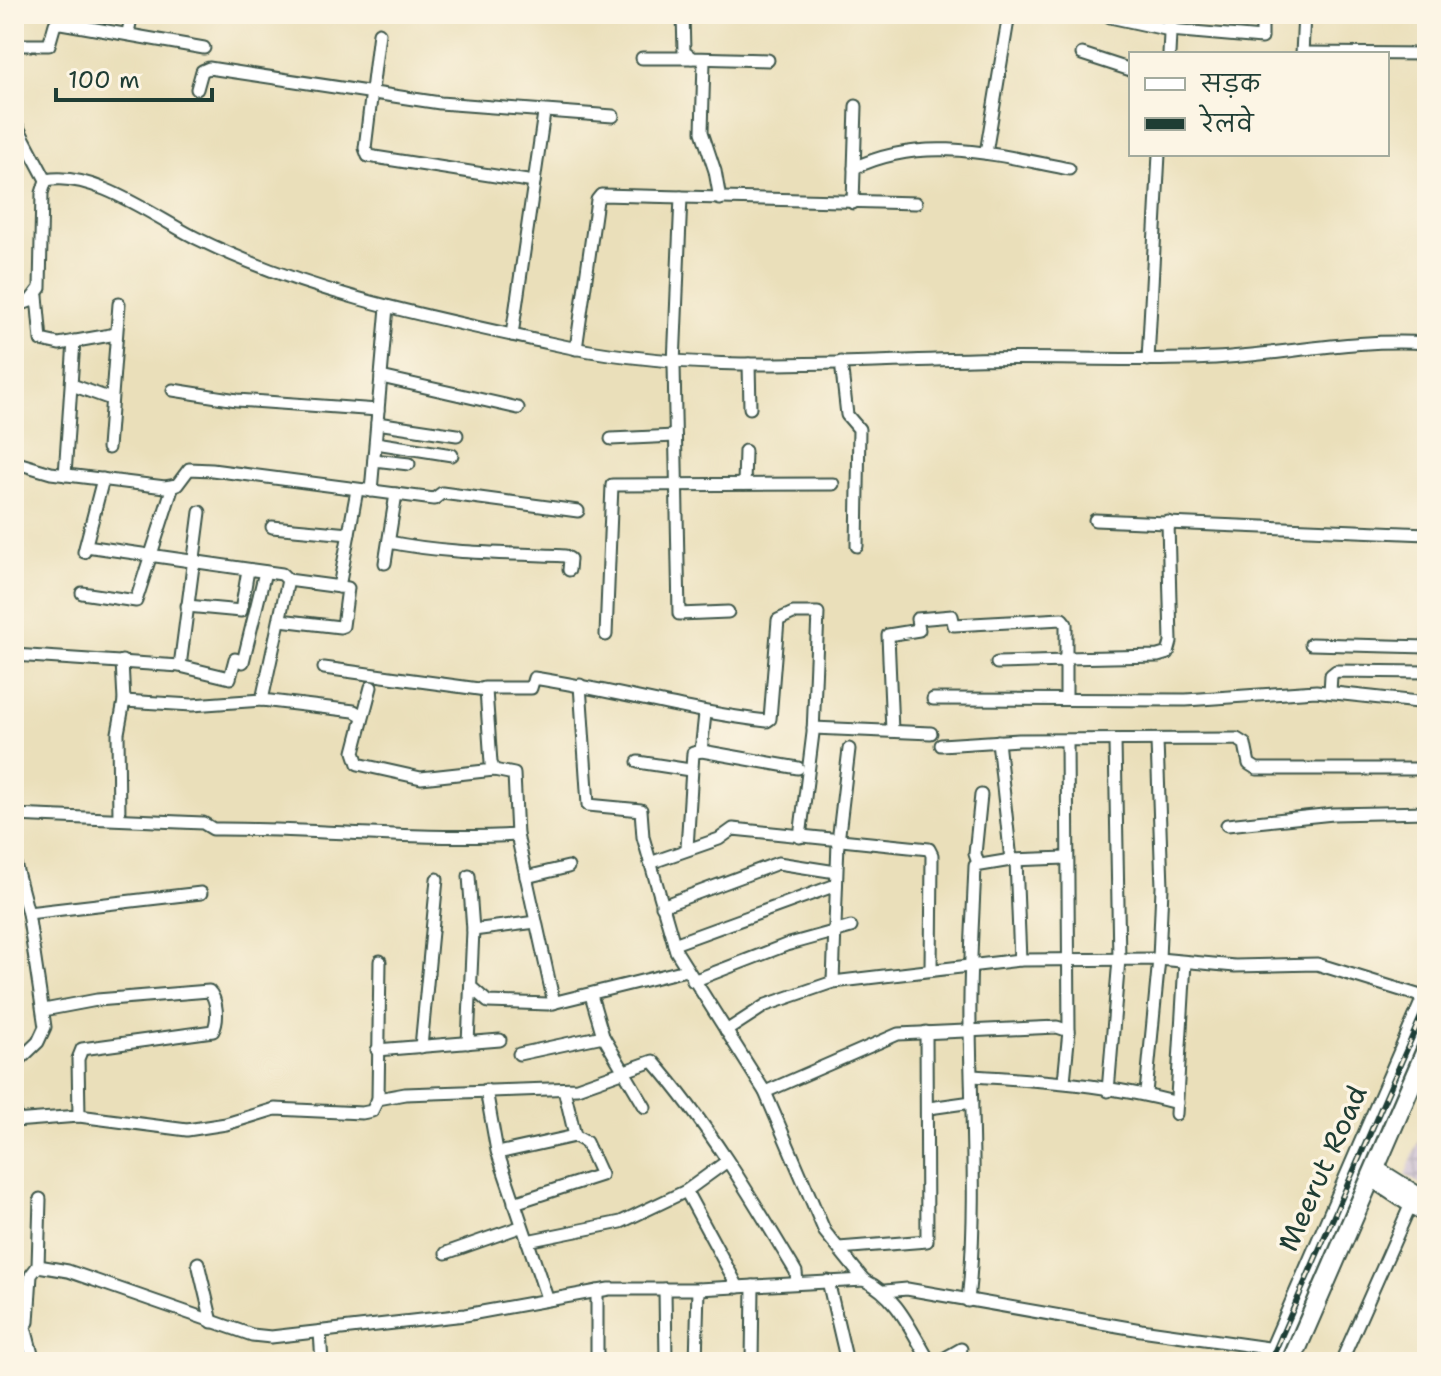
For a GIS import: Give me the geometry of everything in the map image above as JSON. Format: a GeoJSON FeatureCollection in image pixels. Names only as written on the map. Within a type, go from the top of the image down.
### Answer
{"type":"FeatureCollection","features":[{"type":"Feature","properties":{"kind":"main road","name":"Meerut Road"},"geometry":{"type":"LineString","coordinates":[[1272,1355],[1427,998]]}},
{"type":"Feature","properties":{"kind":"main road","name":"Meerut Road"},"geometry":{"type":"LineString","coordinates":[[1291,1362],[1427,1048]]}},
{"type":"Feature","properties":{"kind":"main road"},"geometry":{"type":"LineString","coordinates":[[1355,1163],[1374,1174]]}},
{"type":"Feature","properties":{"kind":"street"},"geometry":{"type":"LineString","coordinates":[[128,32],[132,14]]}},
{"type":"Feature","properties":{"kind":"street"},"geometry":{"type":"LineString","coordinates":[[683,14],[684,52],[692,58]]}},
{"type":"Feature","properties":{"kind":"street"},"geometry":{"type":"LineString","coordinates":[[986,153],[1009,14]]}},
{"type":"Feature","properties":{"kind":"street"},"geometry":{"type":"LineString","coordinates":[[1169,52],[1171,14]]}},
{"type":"Feature","properties":{"kind":"street"},"geometry":{"type":"LineString","coordinates":[[1110,17],[1170,30],[1262,38],[1262,14]]}},
{"type":"Feature","properties":{"kind":"street"},"geometry":{"type":"LineString","coordinates":[[1302,52],[1304,14]]}},
{"type":"Feature","properties":{"kind":"street"},"geometry":{"type":"LineString","coordinates":[[14,45],[49,45],[58,23],[128,32],[204,48]]}},
{"type":"Feature","properties":{"kind":"street"},"geometry":{"type":"LineString","coordinates":[[379,33],[370,92],[365,148],[368,156],[534,182]]}},
{"type":"Feature","properties":{"kind":"street"},"geometry":{"type":"LineString","coordinates":[[1082,54],[1129,69]]}},
{"type":"Feature","properties":{"kind":"street"},"geometry":{"type":"LineString","coordinates":[[1389,54],[1427,54]]}},
{"type":"Feature","properties":{"kind":"street"},"geometry":{"type":"LineString","coordinates":[[642,58],[768,60]]}},
{"type":"Feature","properties":{"kind":"street"},"geometry":{"type":"LineString","coordinates":[[704,61],[702,132],[715,171],[720,199]]}},
{"type":"Feature","properties":{"kind":"street"},"geometry":{"type":"LineString","coordinates":[[197,89],[202,71],[209,68],[544,113],[613,116]]}},
{"type":"Feature","properties":{"kind":"street"},"geometry":{"type":"LineString","coordinates":[[853,203],[856,106]]}},
{"type":"Feature","properties":{"kind":"street"},"geometry":{"type":"LineString","coordinates":[[512,335],[544,113]]}},
{"type":"Feature","properties":{"kind":"street"},"geometry":{"type":"LineString","coordinates":[[14,120],[46,180],[42,193],[37,296],[41,340],[59,344],[116,334]]}},
{"type":"Feature","properties":{"kind":"street"},"geometry":{"type":"LineString","coordinates":[[854,168],[873,158],[918,149],[986,153],[1069,169]]}},
{"type":"Feature","properties":{"kind":"street"},"geometry":{"type":"LineString","coordinates":[[1148,360],[1159,156]]}},
{"type":"Feature","properties":{"kind":"street"},"geometry":{"type":"LineString","coordinates":[[46,180],[62,179],[115,193],[196,238],[290,279],[387,307],[512,335],[576,349],[674,364],[1148,360],[1271,355],[1355,343],[1427,343]]}},
{"type":"Feature","properties":{"kind":"street"},"geometry":{"type":"LineString","coordinates":[[576,349],[598,197],[916,203]]}},
{"type":"Feature","properties":{"kind":"street"},"geometry":{"type":"LineString","coordinates":[[681,197],[674,364],[679,614],[728,612]]}},
{"type":"Feature","properties":{"kind":"street"},"geometry":{"type":"LineString","coordinates":[[14,307],[37,296]]}},
{"type":"Feature","properties":{"kind":"street"},"geometry":{"type":"LineString","coordinates":[[108,448],[119,304]]}},
{"type":"Feature","properties":{"kind":"street"},"geometry":{"type":"LineString","coordinates":[[371,491],[387,307]]}},
{"type":"Feature","properties":{"kind":"street"},"geometry":{"type":"LineString","coordinates":[[65,475],[74,341]]}},
{"type":"Feature","properties":{"kind":"street"},"geometry":{"type":"LineString","coordinates":[[841,362],[847,415],[859,429],[857,546]]}},
{"type":"Feature","properties":{"kind":"street"},"geometry":{"type":"LineString","coordinates":[[749,364],[750,408]]}},
{"type":"Feature","properties":{"kind":"street"},"geometry":{"type":"LineString","coordinates":[[381,377],[518,408]]}},
{"type":"Feature","properties":{"kind":"street"},"geometry":{"type":"LineString","coordinates":[[72,385],[111,399]]}},
{"type":"Feature","properties":{"kind":"street"},"geometry":{"type":"LineString","coordinates":[[173,390],[237,400],[378,410]]}},
{"type":"Feature","properties":{"kind":"street"},"geometry":{"type":"LineString","coordinates":[[377,423],[457,435]]}},
{"type":"Feature","properties":{"kind":"street"},"geometry":{"type":"LineString","coordinates":[[422,450],[425,430]]}},
{"type":"Feature","properties":{"kind":"street"},"geometry":{"type":"LineString","coordinates":[[611,439],[675,436]]}},
{"type":"Feature","properties":{"kind":"street"},"geometry":{"type":"LineString","coordinates":[[376,443],[452,455]]}},
{"type":"Feature","properties":{"kind":"street"},"geometry":{"type":"LineString","coordinates":[[744,484],[745,451]]}},
{"type":"Feature","properties":{"kind":"street"},"geometry":{"type":"LineString","coordinates":[[374,460],[409,464]]}},
{"type":"Feature","properties":{"kind":"street"},"geometry":{"type":"LineString","coordinates":[[14,462],[65,475],[173,486]]}},
{"type":"Feature","properties":{"kind":"street"},"geometry":{"type":"LineString","coordinates":[[82,593],[136,601],[173,486],[185,472],[195,469],[434,499],[445,494],[578,511]]}},
{"type":"Feature","properties":{"kind":"street"},"geometry":{"type":"LineString","coordinates":[[103,479],[85,549],[286,575],[288,580],[262,700]]}},
{"type":"Feature","properties":{"kind":"street"},"geometry":{"type":"LineString","coordinates":[[606,635],[612,485],[833,484]]}},
{"type":"Feature","properties":{"kind":"street"},"geometry":{"type":"LineString","coordinates":[[339,587],[357,490]]}},
{"type":"Feature","properties":{"kind":"street"},"geometry":{"type":"LineString","coordinates":[[385,563],[396,494]]}},
{"type":"Feature","properties":{"kind":"street"},"geometry":{"type":"LineString","coordinates":[[180,666],[200,512]]}},
{"type":"Feature","properties":{"kind":"street"},"geometry":{"type":"LineString","coordinates":[[1095,520],[1427,534]]}},
{"type":"Feature","properties":{"kind":"street"},"geometry":{"type":"LineString","coordinates":[[997,663],[1158,656],[1168,653],[1171,642],[1168,522]]}},
{"type":"Feature","properties":{"kind":"street"},"geometry":{"type":"LineString","coordinates":[[272,527],[349,534]]}},
{"type":"Feature","properties":{"kind":"street"},"geometry":{"type":"LineString","coordinates":[[389,542],[479,554],[500,552],[568,556],[569,570]]}},
{"type":"Feature","properties":{"kind":"street"},"geometry":{"type":"LineString","coordinates":[[187,606],[241,611],[248,570]]}},
{"type":"Feature","properties":{"kind":"street"},"geometry":{"type":"LineString","coordinates":[[14,655],[180,666],[230,678],[235,659],[243,662],[265,572]]}},
{"type":"Feature","properties":{"kind":"street"},"geometry":{"type":"LineString","coordinates":[[280,620],[343,626],[348,588],[288,580]]}},
{"type":"Feature","properties":{"kind":"street"},"geometry":{"type":"LineString","coordinates":[[243,601],[257,605]]}},
{"type":"Feature","properties":{"kind":"street"},"geometry":{"type":"LineString","coordinates":[[324,668],[446,687],[531,688],[534,678],[580,685],[705,714],[770,719],[779,651],[778,620],[793,613],[818,613],[813,728],[800,837]]}},
{"type":"Feature","properties":{"kind":"street"},"geometry":{"type":"LineString","coordinates":[[892,731],[888,635],[919,630],[917,619],[952,616],[954,625],[1062,619],[1066,699]]}},
{"type":"Feature","properties":{"kind":"street"},"geometry":{"type":"LineString","coordinates":[[1311,644],[1427,647]]}},
{"type":"Feature","properties":{"kind":"street"},"geometry":{"type":"LineString","coordinates":[[119,818],[118,733],[124,701],[122,661]]}},
{"type":"Feature","properties":{"kind":"street"},"geometry":{"type":"LineString","coordinates":[[1330,692],[1331,675],[1336,671],[1427,672]]}},
{"type":"Feature","properties":{"kind":"street"},"geometry":{"type":"LineString","coordinates":[[580,685],[588,805],[641,810],[650,863],[662,906],[686,970],[765,1092],[819,1220],[864,1280],[885,1291],[930,1362]]}},
{"type":"Feature","properties":{"kind":"street"},"geometry":{"type":"LineString","coordinates":[[371,687],[361,715],[354,752],[358,764],[421,778],[494,770],[513,773],[517,835],[554,1003]]}},
{"type":"Feature","properties":{"kind":"street"},"geometry":{"type":"LineString","coordinates":[[484,688],[494,770]]}},
{"type":"Feature","properties":{"kind":"street"},"geometry":{"type":"LineString","coordinates":[[933,699],[1186,700],[1330,692],[1427,703]]}},
{"type":"Feature","properties":{"kind":"street"},"geometry":{"type":"LineString","coordinates":[[124,701],[192,705],[262,700],[354,711],[361,715]]}},
{"type":"Feature","properties":{"kind":"street"},"geometry":{"type":"LineString","coordinates":[[701,751],[705,714]]}},
{"type":"Feature","properties":{"kind":"street"},"geometry":{"type":"LineString","coordinates":[[813,728],[931,733]]}},
{"type":"Feature","properties":{"kind":"street"},"geometry":{"type":"LineString","coordinates":[[941,745],[998,741],[1237,739],[1245,744],[1249,764],[1257,769],[1427,769]]}},
{"type":"Feature","properties":{"kind":"street"},"geometry":{"type":"LineString","coordinates":[[998,741],[1014,860],[1020,960]]}},
{"type":"Feature","properties":{"kind":"street"},"geometry":{"type":"LineString","coordinates":[[1064,1081],[1069,1031],[1067,741]]}},
{"type":"Feature","properties":{"kind":"street"},"geometry":{"type":"LineString","coordinates":[[1108,1091],[1119,959],[1115,741]]}},
{"type":"Feature","properties":{"kind":"street"},"geometry":{"type":"LineString","coordinates":[[1146,1093],[1159,959],[1162,887],[1157,741]]}},
{"type":"Feature","properties":{"kind":"street"},"geometry":{"type":"LineString","coordinates":[[833,982],[838,842],[849,749]]}},
{"type":"Feature","properties":{"kind":"street"},"geometry":{"type":"LineString","coordinates":[[687,848],[693,753],[701,751],[798,768]]}},
{"type":"Feature","properties":{"kind":"street"},"geometry":{"type":"LineString","coordinates":[[638,762],[690,770]]}},
{"type":"Feature","properties":{"kind":"street"},"geometry":{"type":"LineString","coordinates":[[978,863],[975,854],[981,795]]}},
{"type":"Feature","properties":{"kind":"street"},"geometry":{"type":"LineString","coordinates":[[1227,825],[1333,814],[1427,812]]}},
{"type":"Feature","properties":{"kind":"street"},"geometry":{"type":"LineString","coordinates":[[14,815],[203,823],[213,829],[465,837],[517,835]]}},
{"type":"Feature","properties":{"kind":"street"},"geometry":{"type":"LineString","coordinates":[[650,863],[719,839],[733,829],[931,851],[931,970]]}},
{"type":"Feature","properties":{"kind":"street"},"geometry":{"type":"LineString","coordinates":[[978,863],[1066,858]]}},
{"type":"Feature","properties":{"kind":"street"},"geometry":{"type":"LineString","coordinates":[[14,860],[28,913],[44,1010],[42,1036],[14,1065]]}},
{"type":"Feature","properties":{"kind":"street"},"geometry":{"type":"LineString","coordinates":[[662,906],[778,863],[836,878]]}},
{"type":"Feature","properties":{"kind":"street"},"geometry":{"type":"LineString","coordinates":[[968,1301],[972,1266],[973,1076],[969,965],[975,866],[978,863]]}},
{"type":"Feature","properties":{"kind":"street"},"geometry":{"type":"LineString","coordinates":[[526,877],[568,867]]}},
{"type":"Feature","properties":{"kind":"street"},"geometry":{"type":"LineString","coordinates":[[468,1043],[473,930],[469,876]]}},
{"type":"Feature","properties":{"kind":"street"},"geometry":{"type":"LineString","coordinates":[[674,944],[836,878]]}},
{"type":"Feature","properties":{"kind":"street"},"geometry":{"type":"LineString","coordinates":[[421,1047],[437,879]]}},
{"type":"Feature","properties":{"kind":"street"},"geometry":{"type":"LineString","coordinates":[[28,913],[201,893]]}},
{"type":"Feature","properties":{"kind":"street"},"geometry":{"type":"LineString","coordinates":[[473,930],[536,922]]}},
{"type":"Feature","properties":{"kind":"street"},"geometry":{"type":"LineString","coordinates":[[693,981],[786,945],[851,927]]}},
{"type":"Feature","properties":{"kind":"street"},"geometry":{"type":"LineString","coordinates":[[726,1031],[766,1005],[833,982],[969,965],[1067,957],[1159,959],[1245,966],[1317,964],[1427,998]]}},
{"type":"Feature","properties":{"kind":"street"},"geometry":{"type":"LineString","coordinates":[[14,1106],[15,1120],[79,1116],[187,1130],[226,1124],[275,1109],[369,1112],[378,1099],[380,961]]}},
{"type":"Feature","properties":{"kind":"street"},"geometry":{"type":"LineString","coordinates":[[973,1076],[1064,1081],[1108,1091],[1146,1093],[1177,1108],[1185,962]]}},
{"type":"Feature","properties":{"kind":"street"},"geometry":{"type":"LineString","coordinates":[[471,987],[488,1002],[554,1003],[686,970]]}},
{"type":"Feature","properties":{"kind":"street"},"geometry":{"type":"LineString","coordinates":[[44,1010],[175,993],[209,991],[213,995],[217,1021],[213,1031],[82,1049],[78,1059],[79,1116]]}},
{"type":"Feature","properties":{"kind":"street"},"geometry":{"type":"LineString","coordinates":[[591,995],[603,1036],[622,1073],[645,1107]]}},
{"type":"Feature","properties":{"kind":"street"},"geometry":{"type":"LineString","coordinates":[[765,1092],[887,1037],[926,1032],[1057,1027],[1069,1031]]}},
{"type":"Feature","properties":{"kind":"street"},"geometry":{"type":"LineString","coordinates":[[839,1248],[927,1241],[929,1108],[926,1032]]}},
{"type":"Feature","properties":{"kind":"street"},"geometry":{"type":"LineString","coordinates":[[519,1054],[603,1036]]}},
{"type":"Feature","properties":{"kind":"street"},"geometry":{"type":"LineString","coordinates":[[377,1050],[500,1040]]}},
{"type":"Feature","properties":{"kind":"street"},"geometry":{"type":"LineString","coordinates":[[378,1099],[433,1091],[564,1089],[653,1061],[697,1114],[796,1272],[797,1283]]}},
{"type":"Feature","properties":{"kind":"street"},"geometry":{"type":"LineString","coordinates":[[564,1089],[575,1136]]}},
{"type":"Feature","properties":{"kind":"street"},"geometry":{"type":"LineString","coordinates":[[486,1090],[498,1153],[520,1227],[547,1298]]}},
{"type":"Feature","properties":{"kind":"street"},"geometry":{"type":"LineString","coordinates":[[929,1108],[972,1102]]}},
{"type":"Feature","properties":{"kind":"street"},"geometry":{"type":"LineString","coordinates":[[498,1153],[575,1136],[586,1142],[601,1175],[514,1203]]}},
{"type":"Feature","properties":{"kind":"street"},"geometry":{"type":"LineString","coordinates":[[527,1241],[621,1222],[686,1191],[726,1162]]}},
{"type":"Feature","properties":{"kind":"street"},"geometry":{"type":"LineString","coordinates":[[1374,1174],[1427,1216]]}},
{"type":"Feature","properties":{"kind":"street"},"geometry":{"type":"LineString","coordinates":[[686,1191],[738,1287]]}},
{"type":"Feature","properties":{"kind":"street"},"geometry":{"type":"LineString","coordinates":[[1404,1196],[1427,1200]]}},
{"type":"Feature","properties":{"kind":"street"},"geometry":{"type":"LineString","coordinates":[[1341,1362],[1404,1196]]}},
{"type":"Feature","properties":{"kind":"street"},"geometry":{"type":"LineString","coordinates":[[34,1362],[20,1329],[31,1275],[38,1266],[40,1199]]}},
{"type":"Feature","properties":{"kind":"street"},"geometry":{"type":"LineString","coordinates":[[446,1253],[520,1227]]}},
{"type":"Feature","properties":{"kind":"street"},"geometry":{"type":"LineString","coordinates":[[198,1263],[212,1322]]}},
{"type":"Feature","properties":{"kind":"street"},"geometry":{"type":"LineString","coordinates":[[38,1266],[68,1271],[252,1335],[320,1332],[465,1315],[597,1291],[864,1280]]}},
{"type":"Feature","properties":{"kind":"street"},"geometry":{"type":"LineString","coordinates":[[828,1281],[847,1362]]}},
{"type":"Feature","properties":{"kind":"street"},"geometry":{"type":"LineString","coordinates":[[752,1362],[753,1286]]}},
{"type":"Feature","properties":{"kind":"street"},"geometry":{"type":"LineString","coordinates":[[665,1289],[666,1362]]}},
{"type":"Feature","properties":{"kind":"street"},"geometry":{"type":"LineString","coordinates":[[696,1362],[698,1289]]}},
{"type":"Feature","properties":{"kind":"street"},"geometry":{"type":"LineString","coordinates":[[885,1291],[907,1289],[1272,1355]]}},
{"type":"Feature","properties":{"kind":"street"},"geometry":{"type":"LineString","coordinates":[[597,1291],[597,1362]]}},
{"type":"Feature","properties":{"kind":"street"},"geometry":{"type":"LineString","coordinates":[[320,1332],[322,1362]]}},
{"type":"Feature","properties":{"kind":"street"},"geometry":{"type":"LineString","coordinates":[[938,1362],[961,1349]]}},
{"type":"Feature","properties":{"kind":"shaded area"},"geometry":{"type":"Polygon","coordinates":[[[1427,1121],[1427,1188],[1405,1175],[1427,1121]]]}},
{"type":"Feature","properties":{"kind":"railway"},"geometry":{"type":"LineString","coordinates":[[1270,1362],[1427,1003]]}}]}
